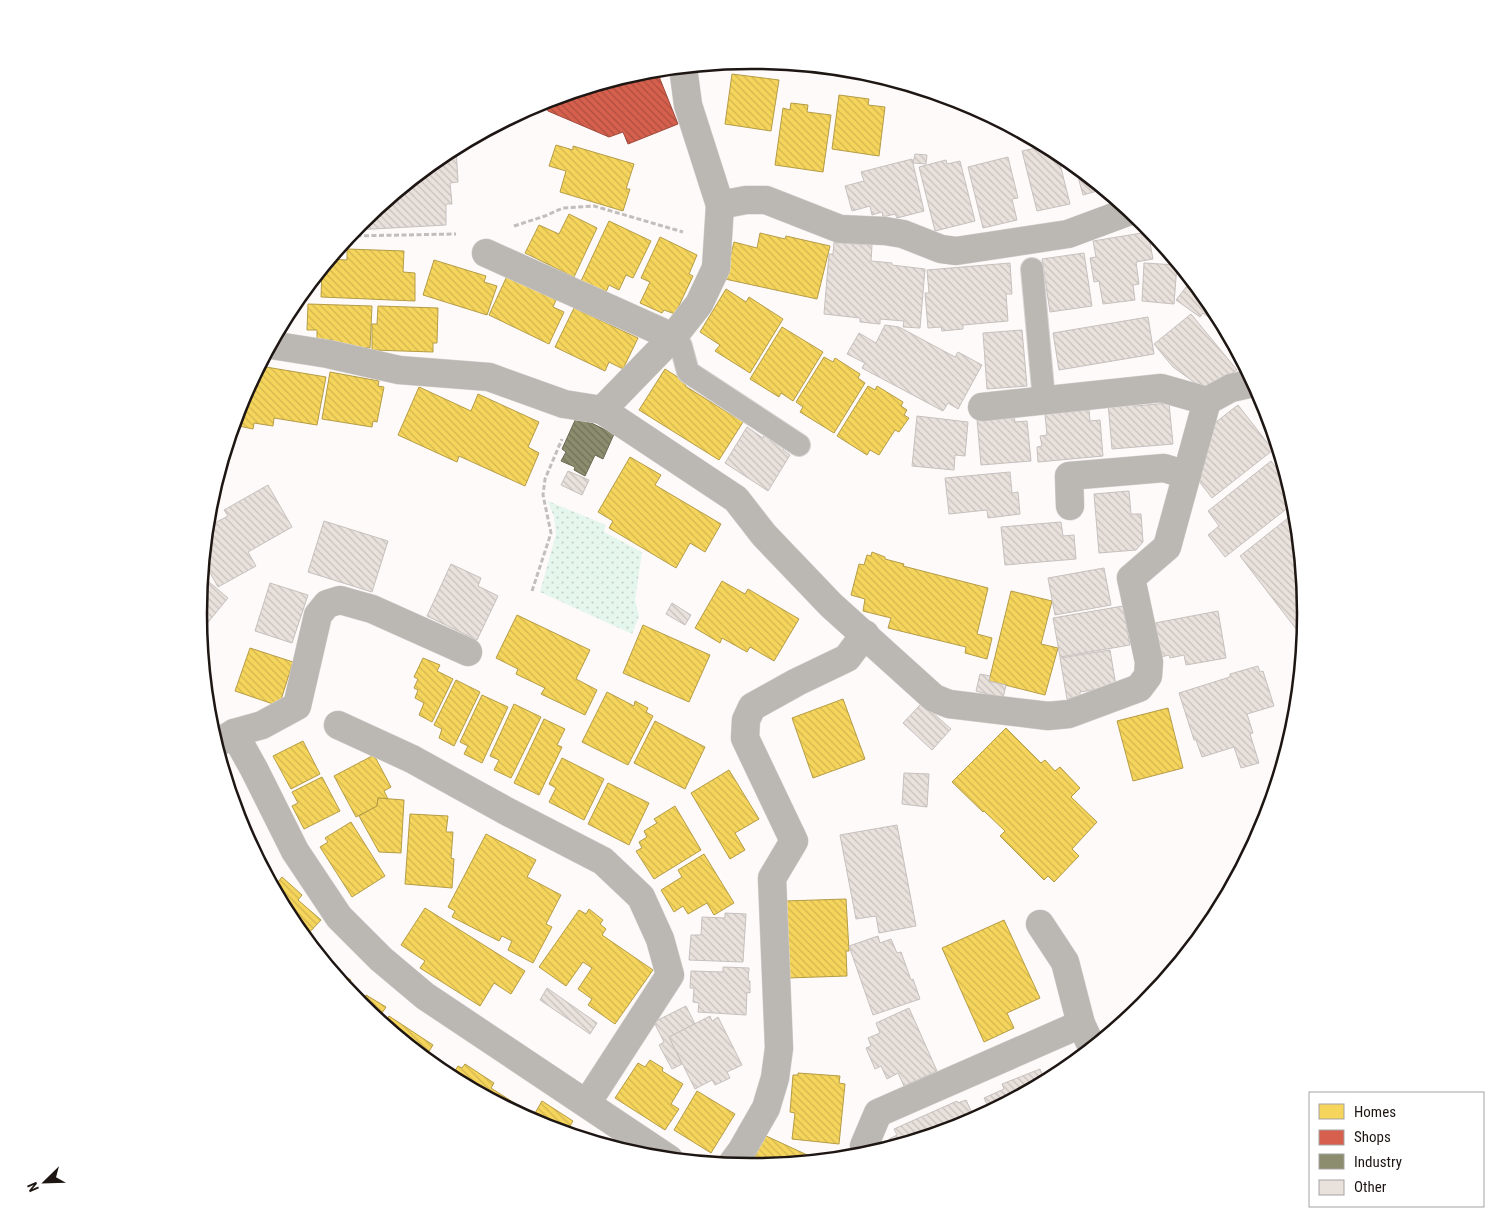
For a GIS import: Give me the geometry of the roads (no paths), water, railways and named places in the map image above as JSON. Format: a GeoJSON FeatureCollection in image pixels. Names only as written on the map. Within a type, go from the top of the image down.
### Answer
{"type":"FeatureCollection","features":[{"type":"Feature","properties":{"kind":"street"},"geometry":{"type":"LineString","coordinates":[[589,408],[673,337],[699,304],[716,268],[720,204],[688,105],[684,73]]}},
{"type":"Feature","properties":{"kind":"street"},"geometry":{"type":"LineString","coordinates":[[720,204],[746,200],[766,200],[840,229],[885,230],[903,234],[941,249],[956,251],[1068,234],[1122,214]]}},
{"type":"Feature","properties":{"kind":"street"},"geometry":{"type":"LineString","coordinates":[[486,253],[673,337]]}},
{"type":"Feature","properties":{"kind":"street"},"geometry":{"type":"LineString","coordinates":[[277,346],[328,354],[400,370],[489,377],[564,404],[589,408],[736,499],[770,542],[831,605],[934,698],[949,704],[1048,716],[1069,714],[1138,688],[1148,676],[1149,662],[1131,578],[1167,547],[1207,401]]}},
{"type":"Feature","properties":{"kind":"street"},"geometry":{"type":"LineString","coordinates":[[982,407],[1161,388],[1207,401],[1232,388],[1246,385]]}},
{"type":"Feature","properties":{"kind":"street"},"geometry":{"type":"LineString","coordinates":[[1070,506],[1069,476],[1164,468],[1187,475]]}},
{"type":"Feature","properties":{"kind":"street"},"geometry":{"type":"LineString","coordinates":[[468,652],[372,609],[340,600],[327,604],[318,615],[297,706],[262,725],[225,739],[254,769],[295,851],[339,917],[381,959],[425,996],[655,1150]]}},
{"type":"Feature","properties":{"kind":"street"},"geometry":{"type":"LineString","coordinates":[[736,1158],[766,1108],[775,1078],[779,1048],[772,878],[794,841],[745,738],[746,720],[752,707],[797,682],[847,658],[864,634]]}},
{"type":"Feature","properties":{"kind":"street"},"geometry":{"type":"LineString","coordinates":[[338,725],[412,759],[508,812],[603,861],[641,897],[660,939],[670,975],[586,1103]]}},
{"type":"Feature","properties":{"kind":"street"},"geometry":{"type":"LineString","coordinates":[[864,1147],[878,1113],[1087,1035],[1065,962],[1040,924]]}},
{"type":"Feature","properties":{"kind":"lane"},"geometry":{"type":"LineString","coordinates":[[1032,269],[1044,400]]}},
{"type":"Feature","properties":{"kind":"lane"},"geometry":{"type":"LineString","coordinates":[[673,337],[680,346],[688,372],[799,445]]}}]}
